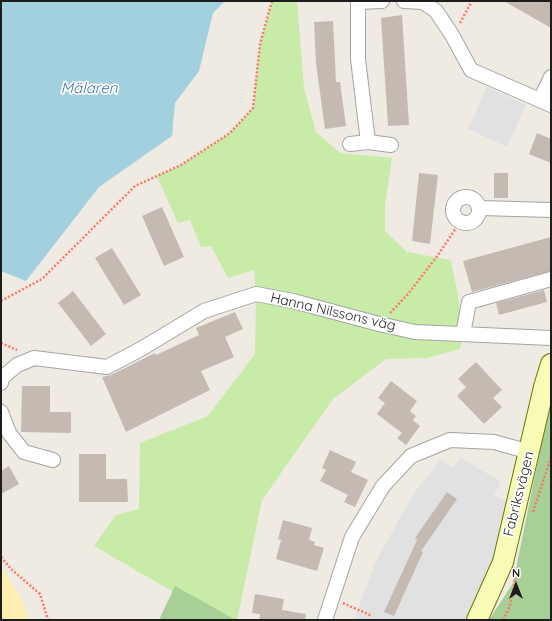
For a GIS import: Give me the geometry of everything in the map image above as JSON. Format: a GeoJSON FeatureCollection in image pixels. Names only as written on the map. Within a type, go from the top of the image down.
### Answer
{"type":"FeatureCollection","features":[{"type":"Feature","properties":{"kind":"street"},"geometry":{"type":"LineString","coordinates":[[368,142],[358,59],[358,1],[382,1]]}},
{"type":"Feature","properties":{"kind":"street"},"geometry":{"type":"LineString","coordinates":[[404,1],[423,2],[436,11],[452,35],[471,70],[545,102],[551,77]]}},
{"type":"Feature","properties":{"kind":"street"},"geometry":{"type":"LineString","coordinates":[[350,144],[368,142],[391,145]]}},
{"type":"Feature","properties":{"kind":"street"},"geometry":{"type":"LineString","coordinates":[[460,198],[472,198],[476,200],[480,208],[478,217],[473,222],[464,223],[455,218],[453,209],[454,204],[460,198]]}},
{"type":"Feature","properties":{"kind":"street"},"geometry":{"type":"LineString","coordinates":[[480,208],[551,210]]}},
{"type":"Feature","properties":{"kind":"street"},"geometry":{"type":"LineString","coordinates":[[463,334],[469,302],[551,279]]}},
{"type":"Feature","properties":{"kind":"street","name":"Hanna Nilssons väg"},"geometry":{"type":"LineString","coordinates":[[1,383],[2,378],[17,364],[34,358],[107,367],[141,349],[204,311],[256,294],[293,301],[415,332],[551,338]]}},
{"type":"Feature","properties":{"kind":"street","name":"Fabriksvägen"},"geometry":{"type":"LineString","coordinates":[[477,620],[503,562],[544,387],[551,364]]}},
{"type":"Feature","properties":{"kind":"street"},"geometry":{"type":"LineString","coordinates":[[1,412],[9,434],[24,452],[53,460]]}},
{"type":"Feature","properties":{"kind":"street"},"geometry":{"type":"LineString","coordinates":[[325,620],[352,537],[382,486],[411,456],[450,440],[494,442],[530,452]]}},
{"type":"Feature","properties":{"kind":"path"},"geometry":{"type":"LineString","coordinates":[[1,301],[42,279],[135,186],[181,165],[230,133],[254,108],[260,44],[272,1]]}},
{"type":"Feature","properties":{"kind":"path"},"geometry":{"type":"LineString","coordinates":[[466,13],[472,1]]}},
{"type":"Feature","properties":{"kind":"path"},"geometry":{"type":"LineString","coordinates":[[379,324],[408,294],[438,255],[460,222]]}},
{"type":"Feature","properties":{"kind":"path"},"geometry":{"type":"LineString","coordinates":[[1,557],[11,569],[40,594],[48,620]]}},
{"type":"Feature","properties":{"kind":"path"},"geometry":{"type":"LineString","coordinates":[[336,600],[372,616]]}},
{"type":"Feature","properties":{"kind":"green space"},"geometry":{"type":"Polygon","coordinates":[[[272,1],[297,1],[304,88],[316,132],[340,153],[392,158],[385,205],[385,231],[407,252],[451,260],[463,334],[460,349],[427,358],[386,359],[333,399],[262,500],[237,620],[222,620],[94,546],[116,515],[139,509],[140,443],[208,416],[255,354],[256,294],[254,270],[228,278],[211,246],[201,247],[190,220],[178,223],[157,176],[181,165],[230,133],[253,108],[260,44],[272,1]]]}},
{"type":"Feature","properties":{"kind":"green space"},"geometry":{"type":"Polygon","coordinates":[[[551,397],[551,620],[489,620],[513,583],[551,397]]]}},
{"type":"Feature","properties":{"kind":"green space"},"geometry":{"type":"Polygon","coordinates":[[[175,586],[236,620],[159,620],[175,586]]]}},
{"type":"Feature","properties":{"kind":"sand"},"geometry":{"type":"Polygon","coordinates":[[[1,566],[20,597],[29,620],[1,620],[1,566]]]}},
{"type":"Feature","properties":{"kind":"shaded area"},"geometry":{"type":"Polygon","coordinates":[[[487,87],[526,105],[507,147],[468,129],[487,87]]]}},
{"type":"Feature","properties":{"kind":"shaded area"},"geometry":{"type":"Polygon","coordinates":[[[460,457],[501,482],[494,495],[509,503],[502,552],[470,620],[354,620],[375,563],[414,493],[441,459],[453,468],[460,457]]]}},
{"type":"Feature","properties":{"kind":"water","name":"Mälaren"},"geometry":{"type":"Polygon","coordinates":[[[1,1],[225,1],[213,13],[199,71],[175,103],[172,136],[99,187],[26,281],[1,271],[1,1]]]}},
{"type":"Feature","properties":{"kind":"building"},"geometry":{"type":"Polygon","coordinates":[[[504,1],[551,1],[551,28],[504,1]]]}},
{"type":"Feature","properties":{"kind":"building"},"geometry":{"type":"Polygon","coordinates":[[[402,15],[409,125],[388,126],[381,18],[402,15]]]}},
{"type":"Feature","properties":{"kind":"building"},"geometry":{"type":"Polygon","coordinates":[[[333,21],[336,82],[340,82],[346,126],[325,129],[316,63],[314,22],[333,21]]]}},
{"type":"Feature","properties":{"kind":"building"},"geometry":{"type":"Polygon","coordinates":[[[537,133],[551,139],[551,163],[529,154],[537,133]]]}},
{"type":"Feature","properties":{"kind":"building"},"geometry":{"type":"Polygon","coordinates":[[[419,173],[438,175],[430,244],[412,241],[419,173]]]}},
{"type":"Feature","properties":{"kind":"building"},"geometry":{"type":"Polygon","coordinates":[[[494,173],[508,173],[508,198],[494,198],[494,173]]]}},
{"type":"Feature","properties":{"kind":"building"},"geometry":{"type":"Polygon","coordinates":[[[162,207],[184,257],[164,266],[142,216],[162,207]]]}},
{"type":"Feature","properties":{"kind":"building"},"geometry":{"type":"Polygon","coordinates":[[[551,237],[551,271],[472,292],[463,261],[551,237]]]}},
{"type":"Feature","properties":{"kind":"building"},"geometry":{"type":"Polygon","coordinates":[[[112,248],[141,295],[124,305],[95,258],[112,248]]]}},
{"type":"Feature","properties":{"kind":"building"},"geometry":{"type":"Polygon","coordinates":[[[544,290],[547,302],[499,315],[496,303],[544,290]]]}},
{"type":"Feature","properties":{"kind":"building"},"geometry":{"type":"Polygon","coordinates":[[[73,291],[106,334],[91,346],[58,303],[73,291]]]}},
{"type":"Feature","properties":{"kind":"building"},"geometry":{"type":"Polygon","coordinates":[[[235,312],[243,329],[225,337],[234,357],[201,371],[210,390],[126,432],[102,377],[111,375],[155,353],[156,355],[199,335],[196,328],[235,312]]]}},
{"type":"Feature","properties":{"kind":"building"},"geometry":{"type":"Polygon","coordinates":[[[476,362],[502,390],[493,398],[502,407],[484,424],[457,396],[466,387],[458,379],[476,362]]]}},
{"type":"Feature","properties":{"kind":"building"},"geometry":{"type":"Polygon","coordinates":[[[391,381],[417,401],[410,411],[416,416],[413,420],[420,426],[406,445],[397,438],[402,433],[377,414],[385,403],[378,398],[391,381]]]}},
{"type":"Feature","properties":{"kind":"building"},"geometry":{"type":"Polygon","coordinates":[[[22,386],[50,386],[50,412],[71,412],[71,433],[21,432],[22,386]]]}},
{"type":"Feature","properties":{"kind":"building"},"geometry":{"type":"Polygon","coordinates":[[[330,450],[356,462],[351,472],[368,480],[355,507],[344,502],[348,495],[320,481],[326,470],[322,468],[330,450]]]}},
{"type":"Feature","properties":{"kind":"building"},"geometry":{"type":"Polygon","coordinates":[[[79,454],[106,454],[106,479],[127,479],[128,502],[79,502],[79,454]]]}},
{"type":"Feature","properties":{"kind":"building"},"geometry":{"type":"Polygon","coordinates":[[[9,466],[19,484],[1,494],[1,471],[9,466]]]}},
{"type":"Feature","properties":{"kind":"building"},"geometry":{"type":"Polygon","coordinates":[[[447,492],[457,499],[421,551],[423,552],[394,616],[384,612],[417,540],[415,538],[447,492]]]}},
{"type":"Feature","properties":{"kind":"building"},"geometry":{"type":"Polygon","coordinates":[[[283,520],[312,528],[309,540],[315,542],[314,545],[324,548],[317,571],[276,559],[281,540],[278,539],[283,520]]]}},
{"type":"Feature","properties":{"kind":"building"},"geometry":{"type":"Polygon","coordinates":[[[255,594],[284,599],[282,610],[306,614],[305,620],[259,620],[260,614],[252,613],[255,594]]]}}]}
